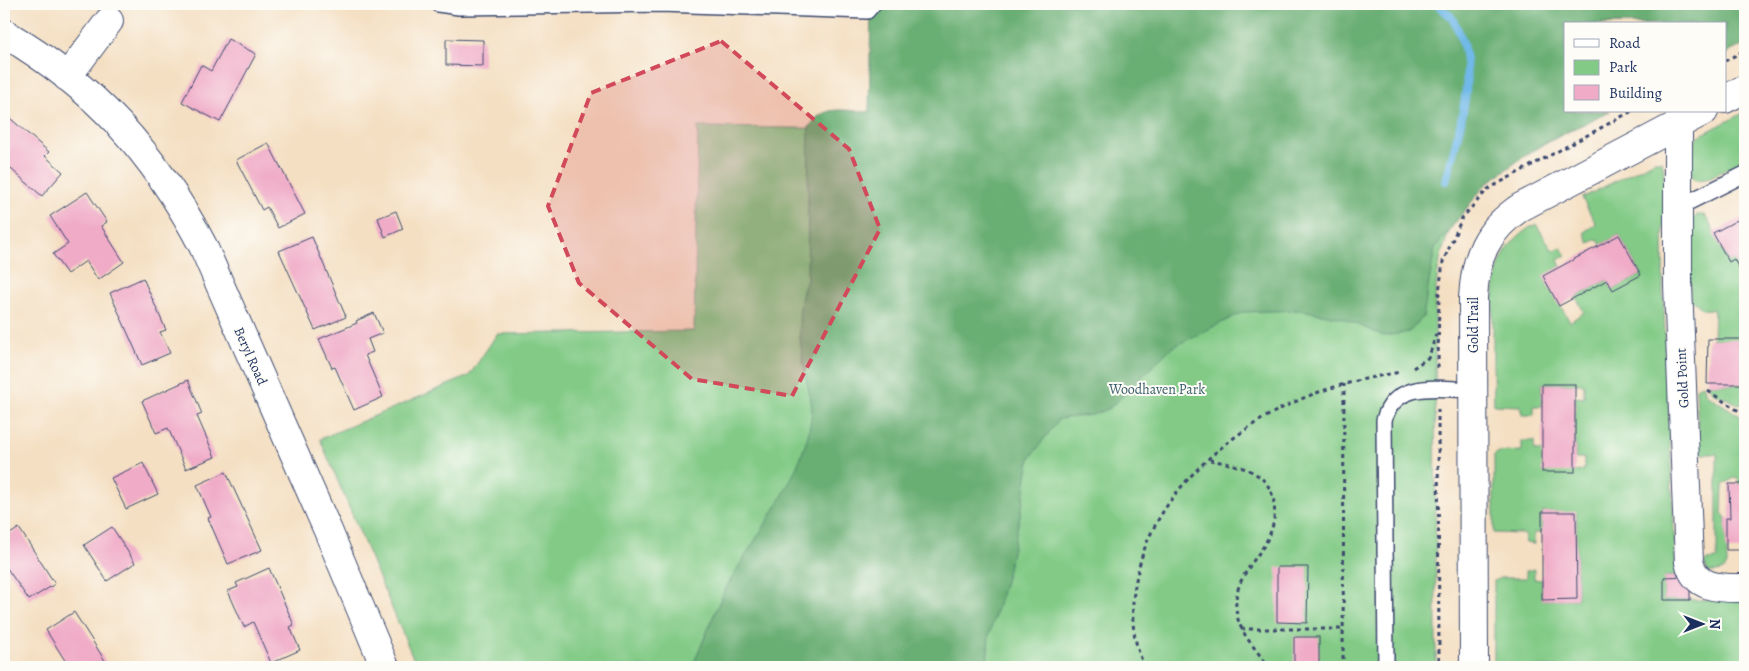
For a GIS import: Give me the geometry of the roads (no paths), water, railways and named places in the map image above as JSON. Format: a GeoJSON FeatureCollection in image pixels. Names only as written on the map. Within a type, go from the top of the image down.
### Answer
{"type":"FeatureCollection","features":[{"type":"Feature","properties":{"kind":"street"},"geometry":{"type":"LineString","coordinates":[[67,77],[109,21]]}},
{"type":"Feature","properties":{"kind":"street","name":"Beryl Road"},"geometry":{"type":"LineString","coordinates":[[4,33],[40,56],[106,109],[140,146],[172,192],[196,232],[329,533],[385,667]]}},
{"type":"Feature","properties":{"kind":"street"},"geometry":{"type":"LineString","coordinates":[[1726,99],[1745,88]]}},
{"type":"Feature","properties":{"kind":"street","name":"Gold Trail"},"geometry":{"type":"LineString","coordinates":[[1474,667],[1474,282],[1478,263],[1497,226],[1521,207],[1702,112]]}},
{"type":"Feature","properties":{"kind":"street","name":"Gold Point"},"geometry":{"type":"LineString","coordinates":[[1678,125],[1677,208],[1690,562],[1694,575],[1707,585],[1716,588],[1745,588]]}},
{"type":"Feature","properties":{"kind":"lane"},"geometry":{"type":"LineString","coordinates":[[438,4],[459,7],[661,4],[866,11],[872,4]]}},
{"type":"Feature","properties":{"kind":"lane"},"geometry":{"type":"LineString","coordinates":[[1677,208],[1745,174]]}},
{"type":"Feature","properties":{"kind":"lane"},"geometry":{"type":"LineString","coordinates":[[1386,667],[1384,420],[1387,408],[1392,400],[1411,390],[1473,390]]}},
{"type":"Feature","properties":{"kind":"waterway"},"geometry":{"type":"LineString","coordinates":[[1437,4],[1453,20],[1462,39],[1466,59],[1465,100],[1446,181]]}},
{"type":"Feature","properties":{"kind":"park label","name":"Woodhaven Park"},"geometry":{"type":"Point","coordinates":[1157,389]}}]}
